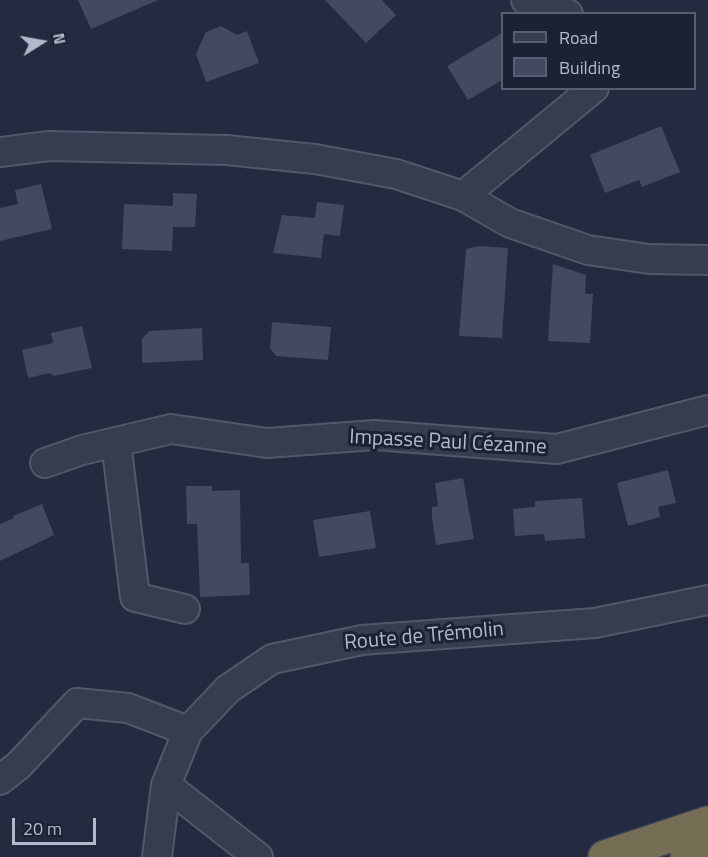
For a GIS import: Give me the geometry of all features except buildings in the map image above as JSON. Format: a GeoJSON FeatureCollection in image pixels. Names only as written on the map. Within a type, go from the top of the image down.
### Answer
{"type":"FeatureCollection","features":[{"type":"Feature","properties":{"kind":"highway"},"geometry":{"type":"LineString","coordinates":[[605,857],[708,823]]}},
{"type":"Feature","properties":{"kind":"highway"},"geometry":{"type":"LineString","coordinates":[[687,857],[708,849]]}},
{"type":"Feature","properties":{"kind":"street"},"geometry":{"type":"LineString","coordinates":[[526,0],[562,12]]}},
{"type":"Feature","properties":{"kind":"street"},"geometry":{"type":"LineString","coordinates":[[463,196],[592,90]]}},
{"type":"Feature","properties":{"kind":"street"},"geometry":{"type":"LineString","coordinates":[[0,152],[49,146],[226,150],[315,159],[396,174],[463,196],[510,223],[588,250],[649,260],[708,260]]}},
{"type":"Feature","properties":{"kind":"street","name":"Impasse Paul Cézanne"},"geometry":{"type":"LineString","coordinates":[[45,463],[171,429],[267,443],[375,435],[557,449],[707,416]]}},
{"type":"Feature","properties":{"kind":"street"},"geometry":{"type":"LineString","coordinates":[[116,442],[135,597],[185,609]]}},
{"type":"Feature","properties":{"kind":"street","name":"Route de Trémolin"},"geometry":{"type":"LineString","coordinates":[[157,857],[166,785],[188,731],[228,689],[272,659],[362,640],[595,623],[708,600]]}},
{"type":"Feature","properties":{"kind":"street"},"geometry":{"type":"LineString","coordinates":[[0,780],[19,765],[77,703],[128,708],[188,731]]}},
{"type":"Feature","properties":{"kind":"street"},"geometry":{"type":"LineString","coordinates":[[166,785],[258,857]]}}]}
